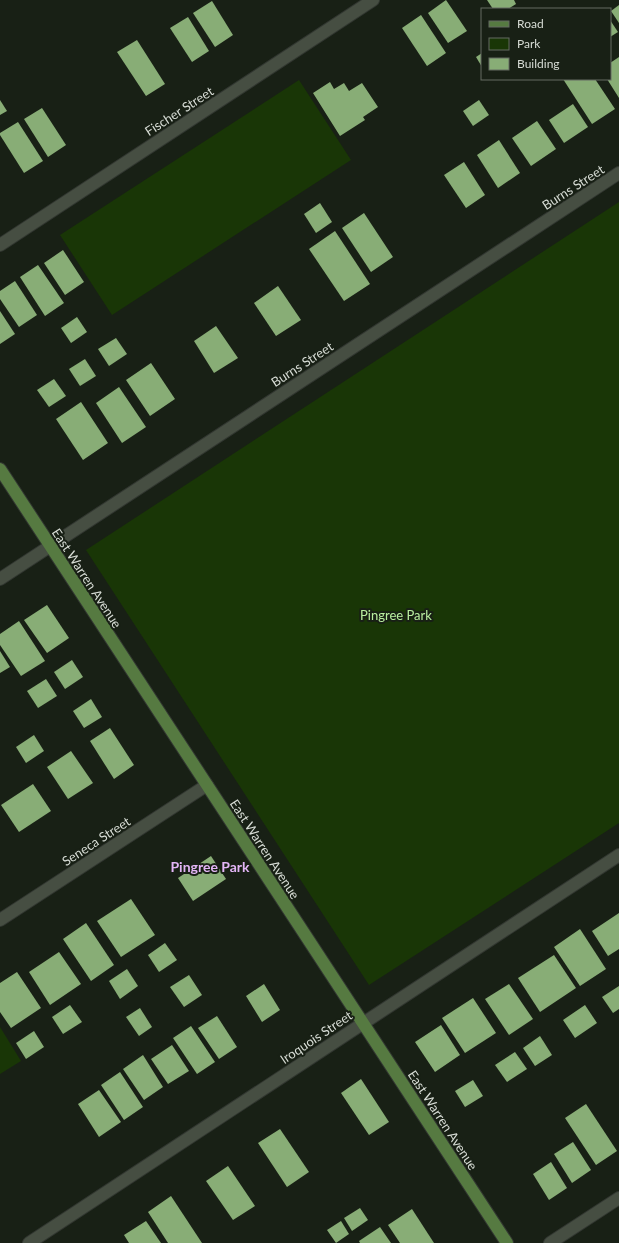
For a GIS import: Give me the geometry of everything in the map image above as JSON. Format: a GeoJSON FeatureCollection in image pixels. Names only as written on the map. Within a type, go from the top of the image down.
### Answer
{"type":"FeatureCollection","features":[{"type":"Feature","properties":{"kind":"main road","name":"East Warren Avenue"},"geometry":{"type":"LineString","coordinates":[[0,469],[507,1243]]}},
{"type":"Feature","properties":{"kind":"street","name":"Fischer Street"},"geometry":{"type":"LineString","coordinates":[[0,245],[373,0]]}},
{"type":"Feature","properties":{"kind":"street","name":"Burns Street"},"geometry":{"type":"LineString","coordinates":[[0,579],[619,173]]}},
{"type":"Feature","properties":{"kind":"street","name":"Seneca Street"},"geometry":{"type":"LineString","coordinates":[[0,920],[207,785]]}},
{"type":"Feature","properties":{"kind":"street","name":"Iroquois Street"},"geometry":{"type":"LineString","coordinates":[[29,1243],[619,855]]}},
{"type":"Feature","properties":{"kind":"street"},"geometry":{"type":"LineString","coordinates":[[550,1243],[619,1198]]}},
{"type":"Feature","properties":{"kind":"green space"},"geometry":{"type":"Polygon","coordinates":[[[299,80],[351,160],[112,315],[60,235],[299,80]]]}},
{"type":"Feature","properties":{"kind":"green space","name":"Pingree Park"},"geometry":{"type":"Polygon","coordinates":[[[619,202],[619,823],[369,985],[86,550],[619,202]]]}},
{"type":"Feature","properties":{"kind":"green space"},"geometry":{"type":"Polygon","coordinates":[[[0,1027],[21,1061],[0,1074],[0,1027]]]}},
{"type":"Feature","properties":{"kind":"building"},"geometry":{"type":"Polygon","coordinates":[[[446,0],[467,31],[448,43],[428,13],[446,0]]]}},
{"type":"Feature","properties":{"kind":"building"},"geometry":{"type":"Polygon","coordinates":[[[487,0],[514,0],[516,4],[510,8],[492,8],[487,0]]]}},
{"type":"Feature","properties":{"kind":"building"},"geometry":{"type":"Polygon","coordinates":[[[212,1],[233,35],[215,47],[193,13],[212,1]]]}},
{"type":"Feature","properties":{"kind":"building"},"geometry":{"type":"Polygon","coordinates":[[[619,5],[619,23],[611,11],[619,5]]]}},
{"type":"Feature","properties":{"kind":"building"},"geometry":{"type":"Polygon","coordinates":[[[421,15],[446,53],[427,66],[402,28],[421,15]]]}},
{"type":"Feature","properties":{"kind":"building"},"geometry":{"type":"Polygon","coordinates":[[[188,17],[209,51],[192,62],[170,28],[188,17]]]}},
{"type":"Feature","properties":{"kind":"building"},"geometry":{"type":"Polygon","coordinates":[[[611,22],[618,32],[611,36],[611,22]]]}},
{"type":"Feature","properties":{"kind":"building"},"geometry":{"type":"Polygon","coordinates":[[[137,40],[165,84],[146,96],[117,52],[137,40]]]}},
{"type":"Feature","properties":{"kind":"building"},"geometry":{"type":"Polygon","coordinates":[[[481,54],[481,65],[476,57],[481,54]]]}},
{"type":"Feature","properties":{"kind":"building"},"geometry":{"type":"Polygon","coordinates":[[[619,57],[619,98],[608,80],[611,80],[611,62],[619,57]]]}},
{"type":"Feature","properties":{"kind":"building"},"geometry":{"type":"Polygon","coordinates":[[[564,80],[596,80],[615,109],[592,124],[564,80]]]}},
{"type":"Feature","properties":{"kind":"building"},"geometry":{"type":"Polygon","coordinates":[[[330,82],[334,89],[344,83],[349,91],[362,83],[378,107],[363,117],[365,120],[340,136],[313,93],[330,82]]]}},
{"type":"Feature","properties":{"kind":"building"},"geometry":{"type":"Polygon","coordinates":[[[0,100],[7,111],[0,115],[0,100]]]}},
{"type":"Feature","properties":{"kind":"building"},"geometry":{"type":"Polygon","coordinates":[[[479,100],[489,115],[473,126],[463,111],[479,100]]]}},
{"type":"Feature","properties":{"kind":"building"},"geometry":{"type":"Polygon","coordinates":[[[573,104],[588,127],[564,143],[549,120],[573,104]]]}},
{"type":"Feature","properties":{"kind":"building"},"geometry":{"type":"Polygon","coordinates":[[[42,108],[66,145],[48,157],[24,119],[42,108]]]}},
{"type":"Feature","properties":{"kind":"building"},"geometry":{"type":"Polygon","coordinates":[[[537,121],[556,149],[531,166],[512,138],[537,121]]]}},
{"type":"Feature","properties":{"kind":"building"},"geometry":{"type":"Polygon","coordinates":[[[18,122],[43,161],[24,173],[0,135],[0,133],[18,122]]]}},
{"type":"Feature","properties":{"kind":"building"},"geometry":{"type":"Polygon","coordinates":[[[499,140],[520,173],[498,188],[477,155],[499,140]]]}},
{"type":"Feature","properties":{"kind":"building"},"geometry":{"type":"Polygon","coordinates":[[[464,162],[485,195],[466,208],[444,175],[464,162]]]}},
{"type":"Feature","properties":{"kind":"building"},"geometry":{"type":"Polygon","coordinates":[[[320,203],[332,222],[316,233],[304,214],[320,203]]]}},
{"type":"Feature","properties":{"kind":"building"},"geometry":{"type":"Polygon","coordinates":[[[364,213],[393,257],[371,272],[342,228],[364,213]]]}},
{"type":"Feature","properties":{"kind":"building"},"geometry":{"type":"Polygon","coordinates":[[[335,231],[370,284],[344,301],[309,249],[335,231]]]}},
{"type":"Feature","properties":{"kind":"building"},"geometry":{"type":"Polygon","coordinates":[[[63,250],[84,282],[65,295],[44,263],[63,250]]]}},
{"type":"Feature","properties":{"kind":"building"},"geometry":{"type":"Polygon","coordinates":[[[38,265],[64,303],[45,316],[20,277],[38,265]]]}},
{"type":"Feature","properties":{"kind":"building"},"geometry":{"type":"Polygon","coordinates":[[[15,281],[37,315],[19,327],[0,299],[0,291],[15,281]]]}},
{"type":"Feature","properties":{"kind":"building"},"geometry":{"type":"Polygon","coordinates":[[[278,286],[301,320],[276,336],[254,303],[278,286]]]}},
{"type":"Feature","properties":{"kind":"building"},"geometry":{"type":"Polygon","coordinates":[[[0,311],[15,334],[0,344],[0,311]]]}},
{"type":"Feature","properties":{"kind":"building"},"geometry":{"type":"Polygon","coordinates":[[[77,317],[87,332],[71,343],[61,328],[77,317]]]}},
{"type":"Feature","properties":{"kind":"building"},"geometry":{"type":"Polygon","coordinates":[[[216,326],[238,358],[214,373],[194,341],[216,326]]]}},
{"type":"Feature","properties":{"kind":"building"},"geometry":{"type":"Polygon","coordinates":[[[116,338],[127,354],[109,366],[98,349],[116,338]]]}},
{"type":"Feature","properties":{"kind":"building"},"geometry":{"type":"Polygon","coordinates":[[[85,359],[96,376],[80,386],[69,369],[85,359]]]}},
{"type":"Feature","properties":{"kind":"building"},"geometry":{"type":"Polygon","coordinates":[[[151,363],[175,399],[150,416],[126,380],[151,363]]]}},
{"type":"Feature","properties":{"kind":"building"},"geometry":{"type":"Polygon","coordinates":[[[54,379],[66,396],[49,407],[37,390],[54,379]]]}},
{"type":"Feature","properties":{"kind":"building"},"geometry":{"type":"Polygon","coordinates":[[[119,387],[146,427],[122,443],[96,403],[119,387]]]}},
{"type":"Feature","properties":{"kind":"building"},"geometry":{"type":"Polygon","coordinates":[[[81,402],[108,443],[83,460],[56,419],[81,402]]]}},
{"type":"Feature","properties":{"kind":"building"},"geometry":{"type":"Polygon","coordinates":[[[47,605],[69,638],[47,653],[24,620],[47,605]]]}},
{"type":"Feature","properties":{"kind":"building"},"geometry":{"type":"Polygon","coordinates":[[[19,621],[45,661],[21,676],[0,645],[0,634],[19,621]]]}},
{"type":"Feature","properties":{"kind":"building"},"geometry":{"type":"Polygon","coordinates":[[[0,651],[10,667],[0,673],[0,651]]]}},
{"type":"Feature","properties":{"kind":"building"},"geometry":{"type":"Polygon","coordinates":[[[72,660],[83,677],[65,689],[54,672],[72,660]]]}},
{"type":"Feature","properties":{"kind":"building"},"geometry":{"type":"Polygon","coordinates":[[[46,679],[57,696],[38,708],[27,691],[46,679]]]}},
{"type":"Feature","properties":{"kind":"building"},"geometry":{"type":"Polygon","coordinates":[[[91,699],[102,717],[84,728],[73,711],[91,699]]]}},
{"type":"Feature","properties":{"kind":"building"},"geometry":{"type":"Polygon","coordinates":[[[110,728],[134,765],[114,779],[90,741],[110,728]]]}},
{"type":"Feature","properties":{"kind":"building"},"geometry":{"type":"Polygon","coordinates":[[[34,735],[44,751],[26,763],[16,747],[34,735]]]}},
{"type":"Feature","properties":{"kind":"building"},"geometry":{"type":"Polygon","coordinates":[[[71,751],[93,783],[68,799],[47,767],[71,751]]]}},
{"type":"Feature","properties":{"kind":"building"},"geometry":{"type":"Polygon","coordinates":[[[33,784],[51,811],[19,832],[1,805],[33,784]]]}},
{"type":"Feature","properties":{"kind":"building"},"geometry":{"type":"Polygon","coordinates":[[[211,856],[226,879],[193,901],[178,878],[211,856]]]}},
{"type":"Feature","properties":{"kind":"building"},"geometry":{"type":"Polygon","coordinates":[[[131,899],[155,935],[121,957],[97,921],[131,899]]]}},
{"type":"Feature","properties":{"kind":"building"},"geometry":{"type":"Polygon","coordinates":[[[619,913],[619,949],[608,956],[592,931],[619,913]]]}},
{"type":"Feature","properties":{"kind":"building"},"geometry":{"type":"Polygon","coordinates":[[[86,923],[114,965],[91,981],[63,939],[86,923]]]}},
{"type":"Feature","properties":{"kind":"building"},"geometry":{"type":"Polygon","coordinates":[[[580,929],[606,969],[580,986],[554,947],[580,929]]]}},
{"type":"Feature","properties":{"kind":"building"},"geometry":{"type":"Polygon","coordinates":[[[165,943],[177,960],[159,972],[148,955],[165,943]]]}},
{"type":"Feature","properties":{"kind":"building"},"geometry":{"type":"Polygon","coordinates":[[[59,952],[81,984],[50,1005],[29,972],[59,952]]]}},
{"type":"Feature","properties":{"kind":"building"},"geometry":{"type":"Polygon","coordinates":[[[554,955],[576,988],[540,1012],[518,978],[554,955]]]}},
{"type":"Feature","properties":{"kind":"building"},"geometry":{"type":"Polygon","coordinates":[[[127,969],[138,986],[120,999],[109,981],[127,969]]]}},
{"type":"Feature","properties":{"kind":"building"},"geometry":{"type":"Polygon","coordinates":[[[17,972],[41,1008],[11,1028],[0,1012],[0,983],[17,972]]]}},
{"type":"Feature","properties":{"kind":"building"},"geometry":{"type":"Polygon","coordinates":[[[189,975],[202,995],[184,1007],[170,987],[189,975]]]}},
{"type":"Feature","properties":{"kind":"building"},"geometry":{"type":"Polygon","coordinates":[[[264,984],[280,1010],[262,1022],[246,996],[264,984]]]}},
{"type":"Feature","properties":{"kind":"building"},"geometry":{"type":"Polygon","coordinates":[[[509,984],[533,1019],[509,1035],[485,999],[509,984]]]}},
{"type":"Feature","properties":{"kind":"building"},"geometry":{"type":"Polygon","coordinates":[[[619,986],[619,1009],[613,1013],[602,997],[619,986]]]}},
{"type":"Feature","properties":{"kind":"building"},"geometry":{"type":"Polygon","coordinates":[[[473,998],[496,1033],[465,1053],[442,1018],[473,998]]]}},
{"type":"Feature","properties":{"kind":"building"},"geometry":{"type":"Polygon","coordinates":[[[70,1005],[82,1022],[63,1034],[52,1017],[70,1005]]]}},
{"type":"Feature","properties":{"kind":"building"},"geometry":{"type":"Polygon","coordinates":[[[585,1005],[597,1023],[575,1038],[563,1020],[585,1005]]]}},
{"type":"Feature","properties":{"kind":"building"},"geometry":{"type":"Polygon","coordinates":[[[140,1008],[152,1027],[139,1036],[126,1017],[140,1008]]]}},
{"type":"Feature","properties":{"kind":"building"},"geometry":{"type":"Polygon","coordinates":[[[217,1016],[237,1047],[219,1059],[198,1028],[217,1016]]]}},
{"type":"Feature","properties":{"kind":"building"},"geometry":{"type":"Polygon","coordinates":[[[441,1025],[460,1055],[435,1072],[415,1042],[441,1025]]]}},
{"type":"Feature","properties":{"kind":"building"},"geometry":{"type":"Polygon","coordinates":[[[191,1026],[215,1062],[197,1074],[173,1038],[191,1026]]]}},
{"type":"Feature","properties":{"kind":"building"},"geometry":{"type":"Polygon","coordinates":[[[34,1031],[44,1047],[26,1059],[16,1043],[34,1031]]]}},
{"type":"Feature","properties":{"kind":"building"},"geometry":{"type":"Polygon","coordinates":[[[540,1036],[552,1055],[535,1066],[523,1048],[540,1036]]]}},
{"type":"Feature","properties":{"kind":"building"},"geometry":{"type":"Polygon","coordinates":[[[172,1045],[189,1071],[168,1084],[151,1059],[172,1045]]]}},
{"type":"Feature","properties":{"kind":"building"},"geometry":{"type":"Polygon","coordinates":[[[515,1052],[527,1069],[507,1082],[495,1065],[515,1052]]]}},
{"type":"Feature","properties":{"kind":"building"},"geometry":{"type":"Polygon","coordinates":[[[143,1055],[163,1087],[144,1100],[123,1069],[143,1055]]]}},
{"type":"Feature","properties":{"kind":"building"},"geometry":{"type":"Polygon","coordinates":[[[120,1072],[143,1107],[124,1120],[101,1085],[120,1072]]]}},
{"type":"Feature","properties":{"kind":"building"},"geometry":{"type":"Polygon","coordinates":[[[361,1079],[389,1122],[369,1135],[341,1093],[361,1079]]]}},
{"type":"Feature","properties":{"kind":"building"},"geometry":{"type":"Polygon","coordinates":[[[473,1080],[483,1096],[465,1107],[455,1091],[473,1080]]]}},
{"type":"Feature","properties":{"kind":"building"},"geometry":{"type":"Polygon","coordinates":[[[99,1090],[121,1122],[99,1137],[78,1104],[99,1090]]]}},
{"type":"Feature","properties":{"kind":"building"},"geometry":{"type":"Polygon","coordinates":[[[586,1104],[617,1151],[596,1165],[565,1118],[586,1104]]]}},
{"type":"Feature","properties":{"kind":"building"},"geometry":{"type":"Polygon","coordinates":[[[280,1129],[309,1172],[287,1187],[258,1143],[280,1129]]]}},
{"type":"Feature","properties":{"kind":"building"},"geometry":{"type":"Polygon","coordinates":[[[573,1142],[591,1170],[572,1183],[554,1154],[573,1142]]]}},
{"type":"Feature","properties":{"kind":"building"},"geometry":{"type":"Polygon","coordinates":[[[551,1162],[567,1188],[549,1200],[533,1174],[551,1162]]]}},
{"type":"Feature","properties":{"kind":"building"},"geometry":{"type":"Polygon","coordinates":[[[228,1166],[255,1206],[233,1220],[206,1181],[228,1166]]]}},
{"type":"Feature","properties":{"kind":"building"},"geometry":{"type":"Polygon","coordinates":[[[171,1196],[202,1243],[168,1243],[148,1212],[171,1196]]]}},
{"type":"Feature","properties":{"kind":"building"},"geometry":{"type":"Polygon","coordinates":[[[360,1208],[368,1220],[352,1231],[344,1218],[360,1208]]]}},
{"type":"Feature","properties":{"kind":"building"},"geometry":{"type":"Polygon","coordinates":[[[412,1209],[434,1243],[400,1243],[388,1225],[412,1209]]]}},
{"type":"Feature","properties":{"kind":"building"},"geometry":{"type":"Polygon","coordinates":[[[146,1221],[161,1243],[129,1243],[124,1235],[146,1221]]]}},
{"type":"Feature","properties":{"kind":"building"},"geometry":{"type":"Polygon","coordinates":[[[341,1221],[349,1234],[336,1243],[327,1230],[341,1221]]]}},
{"type":"Feature","properties":{"kind":"building"},"geometry":{"type":"Polygon","coordinates":[[[380,1227],[391,1243],[360,1243],[359,1241],[380,1227]]]}},
{"type":"Feature","properties":{"kind":"district","name":"Pingree Park"},"geometry":{"type":"Point","coordinates":[210,867]}}]}
